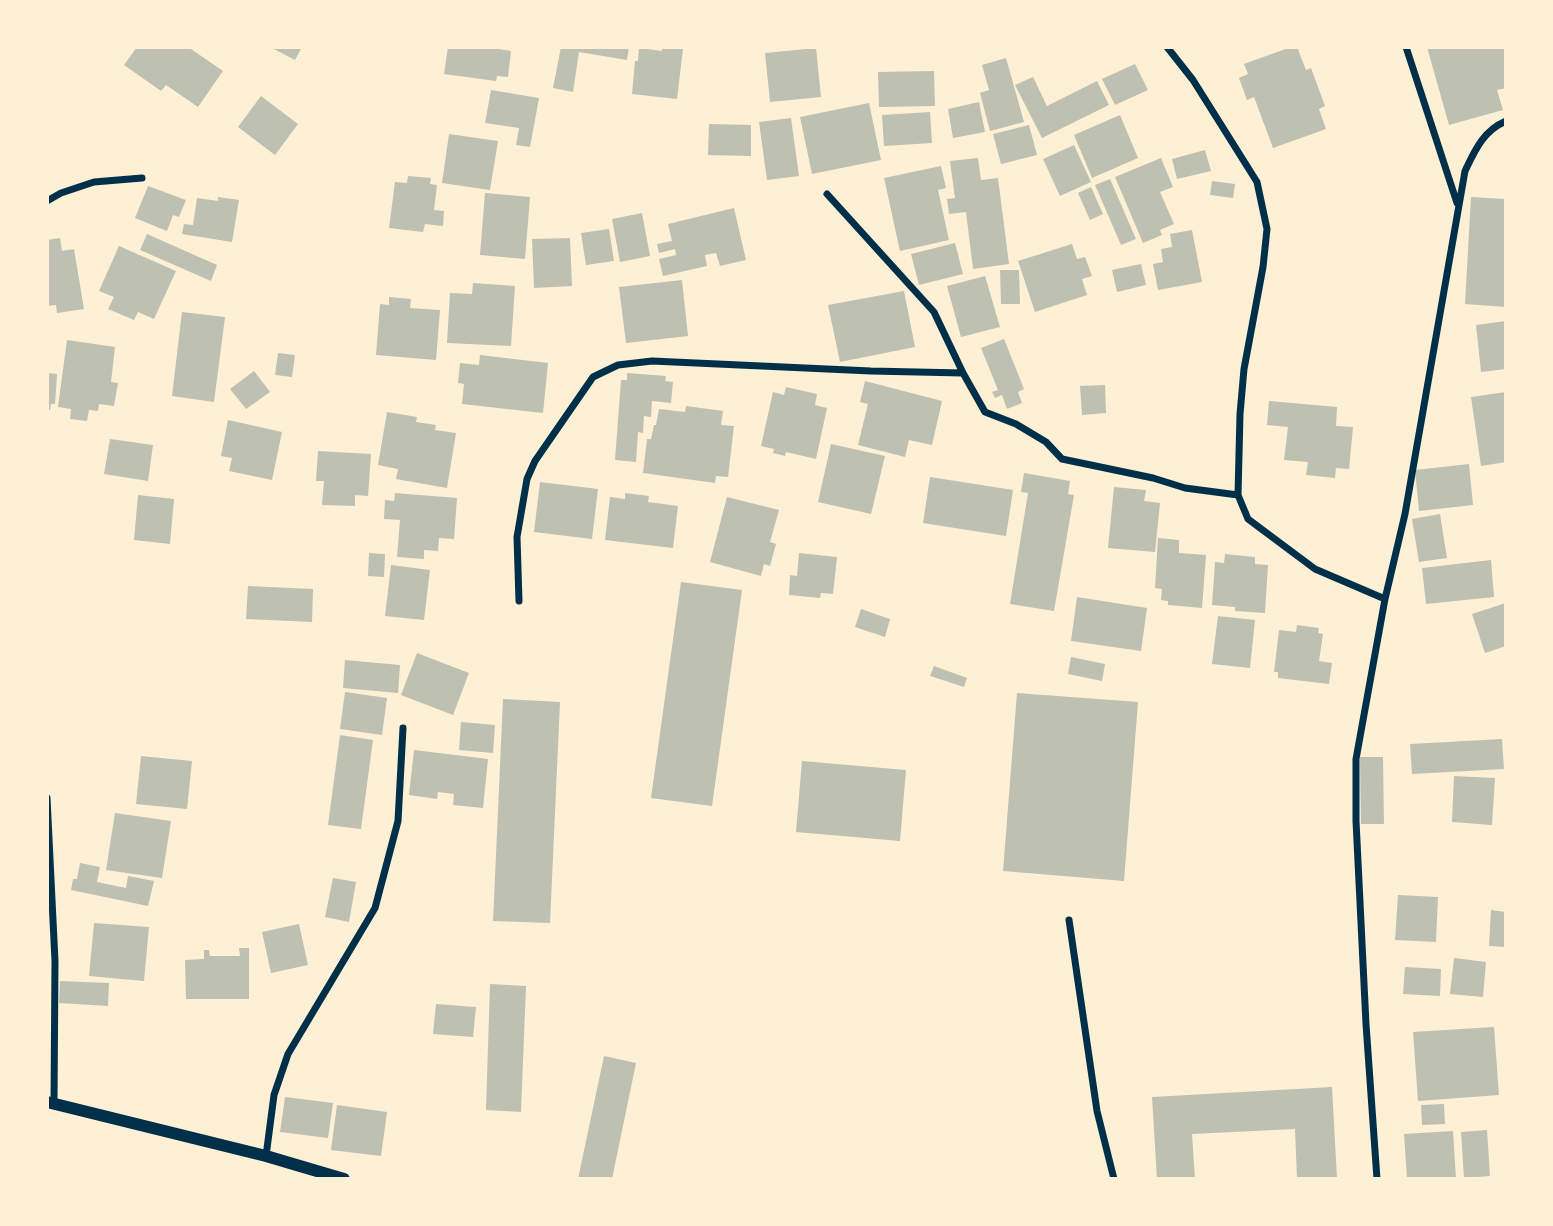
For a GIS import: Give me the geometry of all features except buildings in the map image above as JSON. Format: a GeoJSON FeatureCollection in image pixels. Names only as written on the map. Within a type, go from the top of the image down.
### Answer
{"type":"FeatureCollection","features":[{"type":"Feature","properties":{"kind":"street"},"geometry":{"type":"LineString","coordinates":[[1167,47],[1193,80],[1257,182],[1267,229],[1263,267],[1244,369],[1238,495],[1248,519],[1315,569],[1385,599]]}},
{"type":"Feature","properties":{"kind":"street"},"geometry":{"type":"LineString","coordinates":[[1406,47],[1458,206]]}},
{"type":"Feature","properties":{"kind":"street"},"geometry":{"type":"LineString","coordinates":[[1377,1179],[1366,1024],[1356,821],[1356,759],[1385,599],[1405,514],[1465,171],[1476,148],[1493,127],[1506,121]]}},
{"type":"Feature","properties":{"kind":"street"},"geometry":{"type":"LineString","coordinates":[[47,201],[61,193],[94,182],[142,178]]}},
{"type":"Feature","properties":{"kind":"street"},"geometry":{"type":"LineString","coordinates":[[827,194],[934,312],[985,412],[1016,424],[1046,442],[1062,459],[1153,478],[1185,488],[1238,495]]}},
{"type":"Feature","properties":{"kind":"street"},"geometry":{"type":"LineString","coordinates":[[519,601],[517,537],[527,479],[535,461],[593,377],[618,365],[652,361],[963,373]]}},
{"type":"Feature","properties":{"kind":"street"},"geometry":{"type":"LineString","coordinates":[[266,1156],[274,1095],[288,1054],[375,908],[398,821],[403,729]]}},
{"type":"Feature","properties":{"kind":"street"},"geometry":{"type":"LineString","coordinates":[[47,798],[55,961],[51,1102],[266,1156],[344,1179]]}},
{"type":"Feature","properties":{"kind":"street"},"geometry":{"type":"LineString","coordinates":[[1069,920],[1097,1111],[1114,1179]]}}]}
